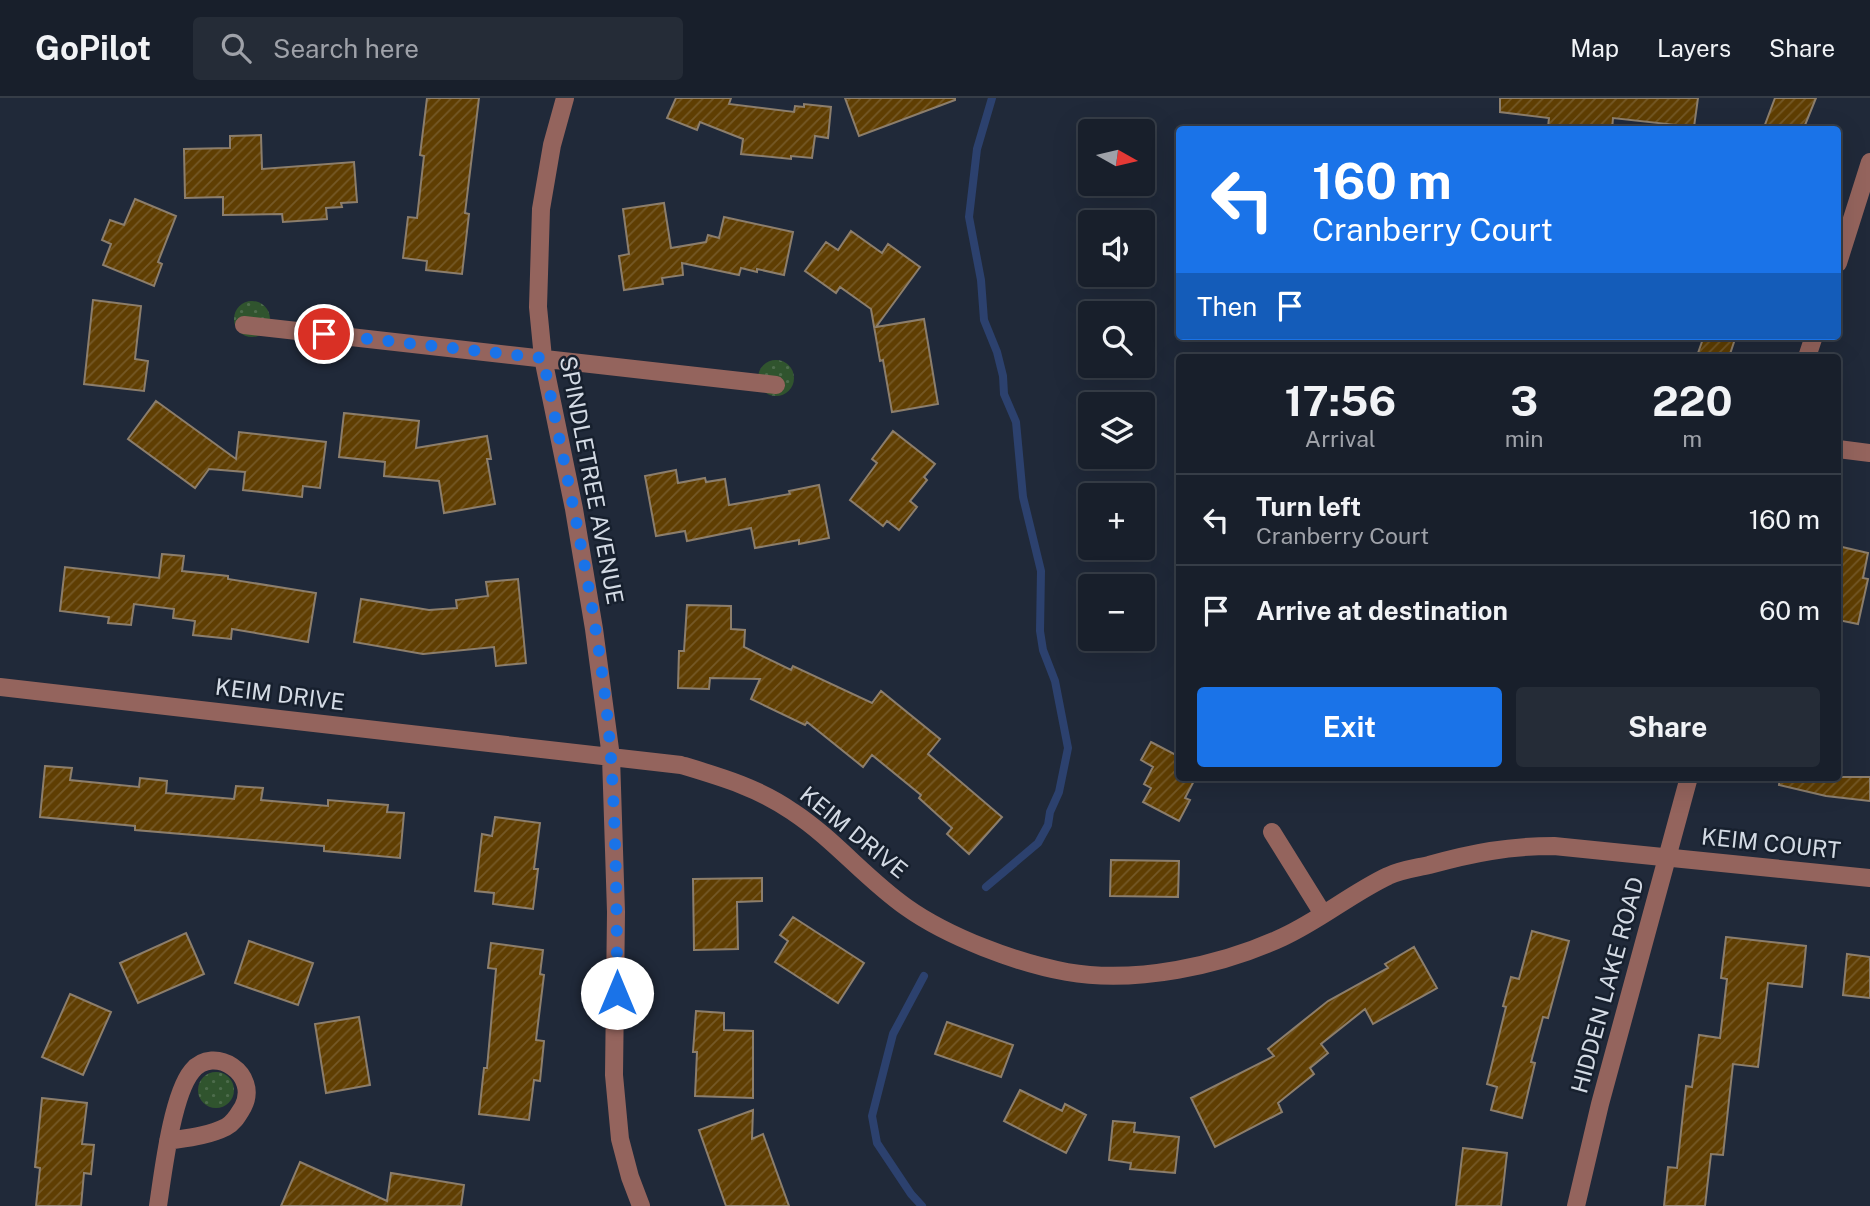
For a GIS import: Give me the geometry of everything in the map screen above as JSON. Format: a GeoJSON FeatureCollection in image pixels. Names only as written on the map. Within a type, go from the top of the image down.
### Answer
{"type":"FeatureCollection","features":[{"type":"Feature","properties":{"kind":"street","name":"SPINDLETREE AVENUE"},"geometry":{"type":"LineString","coordinates":[[565,98],[552,145],[541,209],[538,307],[543,358],[594,629],[611,757],[617,912],[614,1075],[620,1139],[641,1206]]}},
{"type":"Feature","properties":{"kind":"street"},"geometry":{"type":"LineString","coordinates":[[1841,254],[1870,162]]}},
{"type":"Feature","properties":{"kind":"street"},"geometry":{"type":"LineString","coordinates":[[244,326],[776,385]]}},
{"type":"Feature","properties":{"kind":"street"},"geometry":{"type":"LineString","coordinates":[[1841,449],[1870,453]]}},
{"type":"Feature","properties":{"kind":"street","name":"KEIM DRIVE"},"geometry":{"type":"LineString","coordinates":[[0,687],[681,765],[739,782],[794,812],[907,908],[950,932],[1017,960],[1067,972],[1117,976],[1178,971],[1284,937],[1390,875],[1475,853],[1516,846],[1554,846],[1667,856]]}},
{"type":"Feature","properties":{"kind":"street","name":"HIDDEN LAKE ROAD"},"geometry":{"type":"LineString","coordinates":[[1576,1206],[1600,1104],[1688,781]]}},
{"type":"Feature","properties":{"kind":"street"},"geometry":{"type":"LineString","coordinates":[[1272,832],[1324,914]]}},
{"type":"Feature","properties":{"kind":"street","name":"KEIM COURT"},"geometry":{"type":"LineString","coordinates":[[1667,856],[1870,878]]}},
{"type":"Feature","properties":{"kind":"street"},"geometry":{"type":"LineString","coordinates":[[158,1206],[168,1141],[183,1085],[193,1069],[204,1062],[219,1061],[231,1065],[241,1074],[247,1086],[245,1102],[229,1126],[212,1133],[168,1141]]}},
{"type":"Feature","properties":{"kind":"green space"},"geometry":{"type":"Polygon","coordinates":[[[252,301],[265,306],[270,319],[265,332],[252,337],[239,332],[234,319],[239,306],[252,301]]]}},
{"type":"Feature","properties":{"kind":"green space"},"geometry":{"type":"Polygon","coordinates":[[[776,360],[789,365],[794,378],[789,391],[776,396],[763,391],[758,378],[763,365],[776,360]]]}},
{"type":"Feature","properties":{"kind":"green space"},"geometry":{"type":"Polygon","coordinates":[[[216,1072],[228,1078],[234,1090],[228,1102],[216,1108],[204,1102],[198,1090],[204,1078],[216,1072]]]}},
{"type":"Feature","properties":{"kind":"building"},"geometry":{"type":"Polygon","coordinates":[[[427,98],[479,98],[465,213],[469,214],[462,274],[426,270],[427,261],[403,258],[408,217],[417,218],[424,156],[420,155],[427,98]]]}},
{"type":"Feature","properties":{"kind":"building"},"geometry":{"type":"Polygon","coordinates":[[[676,98],[731,98],[729,104],[794,112],[795,106],[804,107],[804,104],[831,107],[828,138],[815,136],[812,158],[791,156],[791,159],[741,154],[743,139],[700,122],[697,130],[667,118],[676,98]]]}},
{"type":"Feature","properties":{"kind":"building"},"geometry":{"type":"Polygon","coordinates":[[[845,98],[955,98],[955,100],[859,136],[845,98]]]}},
{"type":"Feature","properties":{"kind":"building"},"geometry":{"type":"Polygon","coordinates":[[[1500,98],[1698,98],[1694,126],[1613,118],[1612,126],[1548,126],[1549,118],[1500,112],[1500,98]]]}},
{"type":"Feature","properties":{"kind":"building"},"geometry":{"type":"Polygon","coordinates":[[[1775,98],[1816,98],[1805,126],[1764,126],[1775,98]]]}},
{"type":"Feature","properties":{"kind":"building"},"geometry":{"type":"Polygon","coordinates":[[[261,135],[262,169],[354,162],[357,202],[326,208],[327,219],[283,222],[282,214],[223,215],[223,197],[185,198],[184,149],[230,148],[230,136],[261,135]]]}},
{"type":"Feature","properties":{"kind":"building"},"geometry":{"type":"Polygon","coordinates":[[[135,199],[176,216],[158,262],[162,264],[154,286],[103,265],[111,244],[102,240],[110,220],[124,225],[135,199]]]}},
{"type":"Feature","properties":{"kind":"building"},"geometry":{"type":"Polygon","coordinates":[[[664,203],[671,248],[706,242],[708,235],[719,238],[724,217],[793,232],[784,275],[741,268],[739,275],[682,263],[683,275],[662,278],[663,284],[624,290],[619,256],[629,254],[623,209],[664,203]]]}},
{"type":"Feature","properties":{"kind":"building"},"geometry":{"type":"Polygon","coordinates":[[[851,231],[882,253],[888,244],[920,267],[876,327],[924,319],[938,404],[892,412],[871,309],[840,287],[836,293],[805,271],[826,242],[838,250],[851,231]]]}},
{"type":"Feature","properties":{"kind":"building"},"geometry":{"type":"Polygon","coordinates":[[[93,300],[141,306],[135,359],[148,361],[144,391],[84,384],[93,300]]]}},
{"type":"Feature","properties":{"kind":"building"},"geometry":{"type":"Polygon","coordinates":[[[1703,340],[1735,340],[1730,354],[1698,353],[1703,340]]]}},
{"type":"Feature","properties":{"kind":"building"},"geometry":{"type":"Polygon","coordinates":[[[156,401],[236,459],[239,432],[326,442],[320,488],[303,486],[302,497],[243,490],[245,472],[209,469],[195,488],[128,439],[156,401]]]}},
{"type":"Feature","properties":{"kind":"building"},"geometry":{"type":"Polygon","coordinates":[[[344,413],[419,421],[416,448],[487,436],[491,459],[487,459],[495,504],[444,513],[439,481],[384,476],[385,462],[339,457],[344,413]]]}},
{"type":"Feature","properties":{"kind":"building"},"geometry":{"type":"Polygon","coordinates":[[[893,431],[935,464],[924,477],[927,480],[910,501],[917,507],[899,530],[887,521],[883,526],[850,500],[877,463],[872,459],[893,431]]]}},
{"type":"Feature","properties":{"kind":"building"},"geometry":{"type":"Polygon","coordinates":[[[676,470],[678,483],[705,478],[706,482],[725,479],[729,505],[790,494],[789,491],[819,485],[829,538],[755,548],[751,528],[687,541],[685,531],[656,536],[645,476],[676,470]]]}},
{"type":"Feature","properties":{"kind":"building"},"geometry":{"type":"Polygon","coordinates":[[[1841,547],[1868,553],[1863,578],[1868,579],[1858,624],[1841,621],[1841,547]]]}},
{"type":"Feature","properties":{"kind":"building"},"geometry":{"type":"Polygon","coordinates":[[[162,554],[184,556],[182,571],[228,576],[228,579],[316,593],[308,642],[232,629],[231,639],[193,635],[195,621],[173,618],[174,609],[134,604],[131,625],[108,623],[109,617],[60,611],[65,567],[159,578],[162,554]]]}},
{"type":"Feature","properties":{"kind":"building"},"geometry":{"type":"Polygon","coordinates":[[[518,579],[526,663],[496,666],[494,647],[423,654],[354,642],[361,599],[429,610],[457,608],[456,600],[488,596],[486,582],[518,579]]]}},
{"type":"Feature","properties":{"kind":"building"},"geometry":{"type":"Polygon","coordinates":[[[687,605],[731,606],[731,629],[745,630],[744,647],[791,670],[793,666],[872,703],[881,691],[940,739],[928,754],[1002,817],[969,854],[947,834],[952,828],[919,798],[921,795],[872,755],[863,767],[807,722],[805,725],[751,699],[760,679],[710,678],[709,689],[678,688],[679,651],[684,651],[687,605]]]}},
{"type":"Feature","properties":{"kind":"building"},"geometry":{"type":"Polygon","coordinates":[[[1151,742],[1176,755],[1176,781],[1194,781],[1185,798],[1190,800],[1179,821],[1143,802],[1151,788],[1144,784],[1153,767],[1141,760],[1151,742]]]}},
{"type":"Feature","properties":{"kind":"building"},"geometry":{"type":"Polygon","coordinates":[[[45,766],[72,768],[70,780],[139,787],[140,778],[167,781],[166,793],[234,799],[236,786],[263,788],[261,800],[328,806],[328,800],[388,805],[387,812],[404,813],[400,858],[324,851],[324,846],[135,830],[135,826],[40,817],[45,766]]]}},
{"type":"Feature","properties":{"kind":"building"},"geometry":{"type":"Polygon","coordinates":[[[1841,777],[1870,777],[1870,801],[1826,796],[1779,785],[1780,781],[1841,781],[1841,777]]]}},
{"type":"Feature","properties":{"kind":"building"},"geometry":{"type":"Polygon","coordinates":[[[495,817],[540,823],[534,869],[538,869],[533,909],[493,904],[494,893],[475,891],[482,834],[492,836],[495,817]]]}},
{"type":"Feature","properties":{"kind":"building"},"geometry":{"type":"Polygon","coordinates":[[[1111,860],[1179,861],[1178,897],[1110,896],[1111,860]]]}},
{"type":"Feature","properties":{"kind":"building"},"geometry":{"type":"Polygon","coordinates":[[[762,878],[762,901],[737,902],[738,949],[694,950],[693,879],[762,878]]]}},
{"type":"Feature","properties":{"kind":"building"},"geometry":{"type":"Polygon","coordinates":[[[793,917],[864,963],[838,1003],[775,962],[788,941],[780,935],[793,917]]]}},
{"type":"Feature","properties":{"kind":"building"},"geometry":{"type":"Polygon","coordinates":[[[1532,931],[1569,941],[1548,1018],[1543,1017],[1531,1062],[1535,1063],[1522,1118],[1491,1110],[1497,1087],[1487,1084],[1511,977],[1519,979],[1532,931]]]}},
{"type":"Feature","properties":{"kind":"building"},"geometry":{"type":"Polygon","coordinates":[[[186,933],[204,974],[138,1003],[120,963],[186,933]]]}},
{"type":"Feature","properties":{"kind":"building"},"geometry":{"type":"Polygon","coordinates":[[[1726,937],[1806,946],[1802,987],[1768,983],[1758,1067],[1733,1064],[1723,1155],[1711,1154],[1705,1206],[1664,1206],[1668,1167],[1677,1168],[1686,1086],[1692,1087],[1699,1035],[1720,1038],[1727,979],[1721,978],[1726,937]]]}},
{"type":"Feature","properties":{"kind":"building"},"geometry":{"type":"Polygon","coordinates":[[[249,941],[313,963],[298,1005],[235,983],[249,941]]]}},
{"type":"Feature","properties":{"kind":"building"},"geometry":{"type":"Polygon","coordinates":[[[491,943],[543,950],[540,974],[544,975],[536,1040],[544,1041],[540,1081],[534,1080],[529,1120],[479,1114],[484,1068],[487,1068],[496,969],[488,968],[491,943]]]}},
{"type":"Feature","properties":{"kind":"building"},"geometry":{"type":"Polygon","coordinates":[[[1414,947],[1437,988],[1373,1024],[1365,1009],[1321,1044],[1328,1053],[1310,1068],[1314,1074],[1278,1103],[1282,1112],[1215,1147],[1191,1098],[1274,1056],[1268,1049],[1328,1001],[1388,968],[1385,964],[1414,947]]]}},
{"type":"Feature","properties":{"kind":"building"},"geometry":{"type":"Polygon","coordinates":[[[1847,954],[1870,957],[1870,998],[1843,995],[1847,954]]]}},
{"type":"Feature","properties":{"kind":"building"},"geometry":{"type":"Polygon","coordinates":[[[70,994],[111,1012],[83,1075],[42,1057],[70,994]]]}},
{"type":"Feature","properties":{"kind":"building"},"geometry":{"type":"Polygon","coordinates":[[[696,1011],[724,1013],[724,1030],[753,1031],[753,1098],[695,1096],[697,1052],[693,1052],[696,1011]]]}},
{"type":"Feature","properties":{"kind":"building"},"geometry":{"type":"Polygon","coordinates":[[[359,1017],[370,1085],[326,1093],[315,1024],[359,1017]]]}},
{"type":"Feature","properties":{"kind":"building"},"geometry":{"type":"Polygon","coordinates":[[[947,1022],[1013,1045],[1001,1077],[935,1054],[947,1022]]]}},
{"type":"Feature","properties":{"kind":"building"},"geometry":{"type":"Polygon","coordinates":[[[1020,1090],[1062,1111],[1065,1104],[1086,1115],[1066,1153],[1004,1121],[1020,1090]]]}},
{"type":"Feature","properties":{"kind":"building"},"geometry":{"type":"Polygon","coordinates":[[[42,1098],[87,1103],[82,1144],[94,1145],[91,1174],[84,1173],[81,1206],[36,1206],[40,1168],[35,1167],[42,1098]]]}},
{"type":"Feature","properties":{"kind":"building"},"geometry":{"type":"Polygon","coordinates":[[[753,1110],[752,1139],[763,1134],[789,1206],[726,1206],[699,1130],[753,1110]]]}},
{"type":"Feature","properties":{"kind":"building"},"geometry":{"type":"Polygon","coordinates":[[[1113,1121],[1135,1123],[1134,1132],[1179,1137],[1175,1173],[1130,1169],[1131,1163],[1109,1160],[1113,1121]]]}},
{"type":"Feature","properties":{"kind":"building"},"geometry":{"type":"Polygon","coordinates":[[[1463,1148],[1507,1153],[1501,1206],[1456,1206],[1463,1148]]]}},
{"type":"Feature","properties":{"kind":"building"},"geometry":{"type":"Polygon","coordinates":[[[300,1162],[387,1201],[391,1173],[464,1185],[461,1206],[281,1206],[300,1162]]]}},
{"type":"Feature","properties":{"kind":"waterway"},"geometry":{"type":"LineString","coordinates":[[986,887],[1038,843],[1048,825],[1050,812],[1059,792],[1068,748],[1055,681],[1043,650],[1040,631],[1041,571],[1023,497],[1016,422],[1004,394],[997,352],[984,320],[981,280],[969,217],[977,149],[992,98]]}},
{"type":"Feature","properties":{"kind":"waterway"},"geometry":{"type":"LineString","coordinates":[[922,1206],[877,1143],[872,1116],[893,1034],[924,976]]}},
{"type":"Feature","properties":{"kind":"route"},"geometry":{"type":"LineString","coordinates":[[324,334],[543,358],[594,629],[611,757],[617,993]]}}]}
